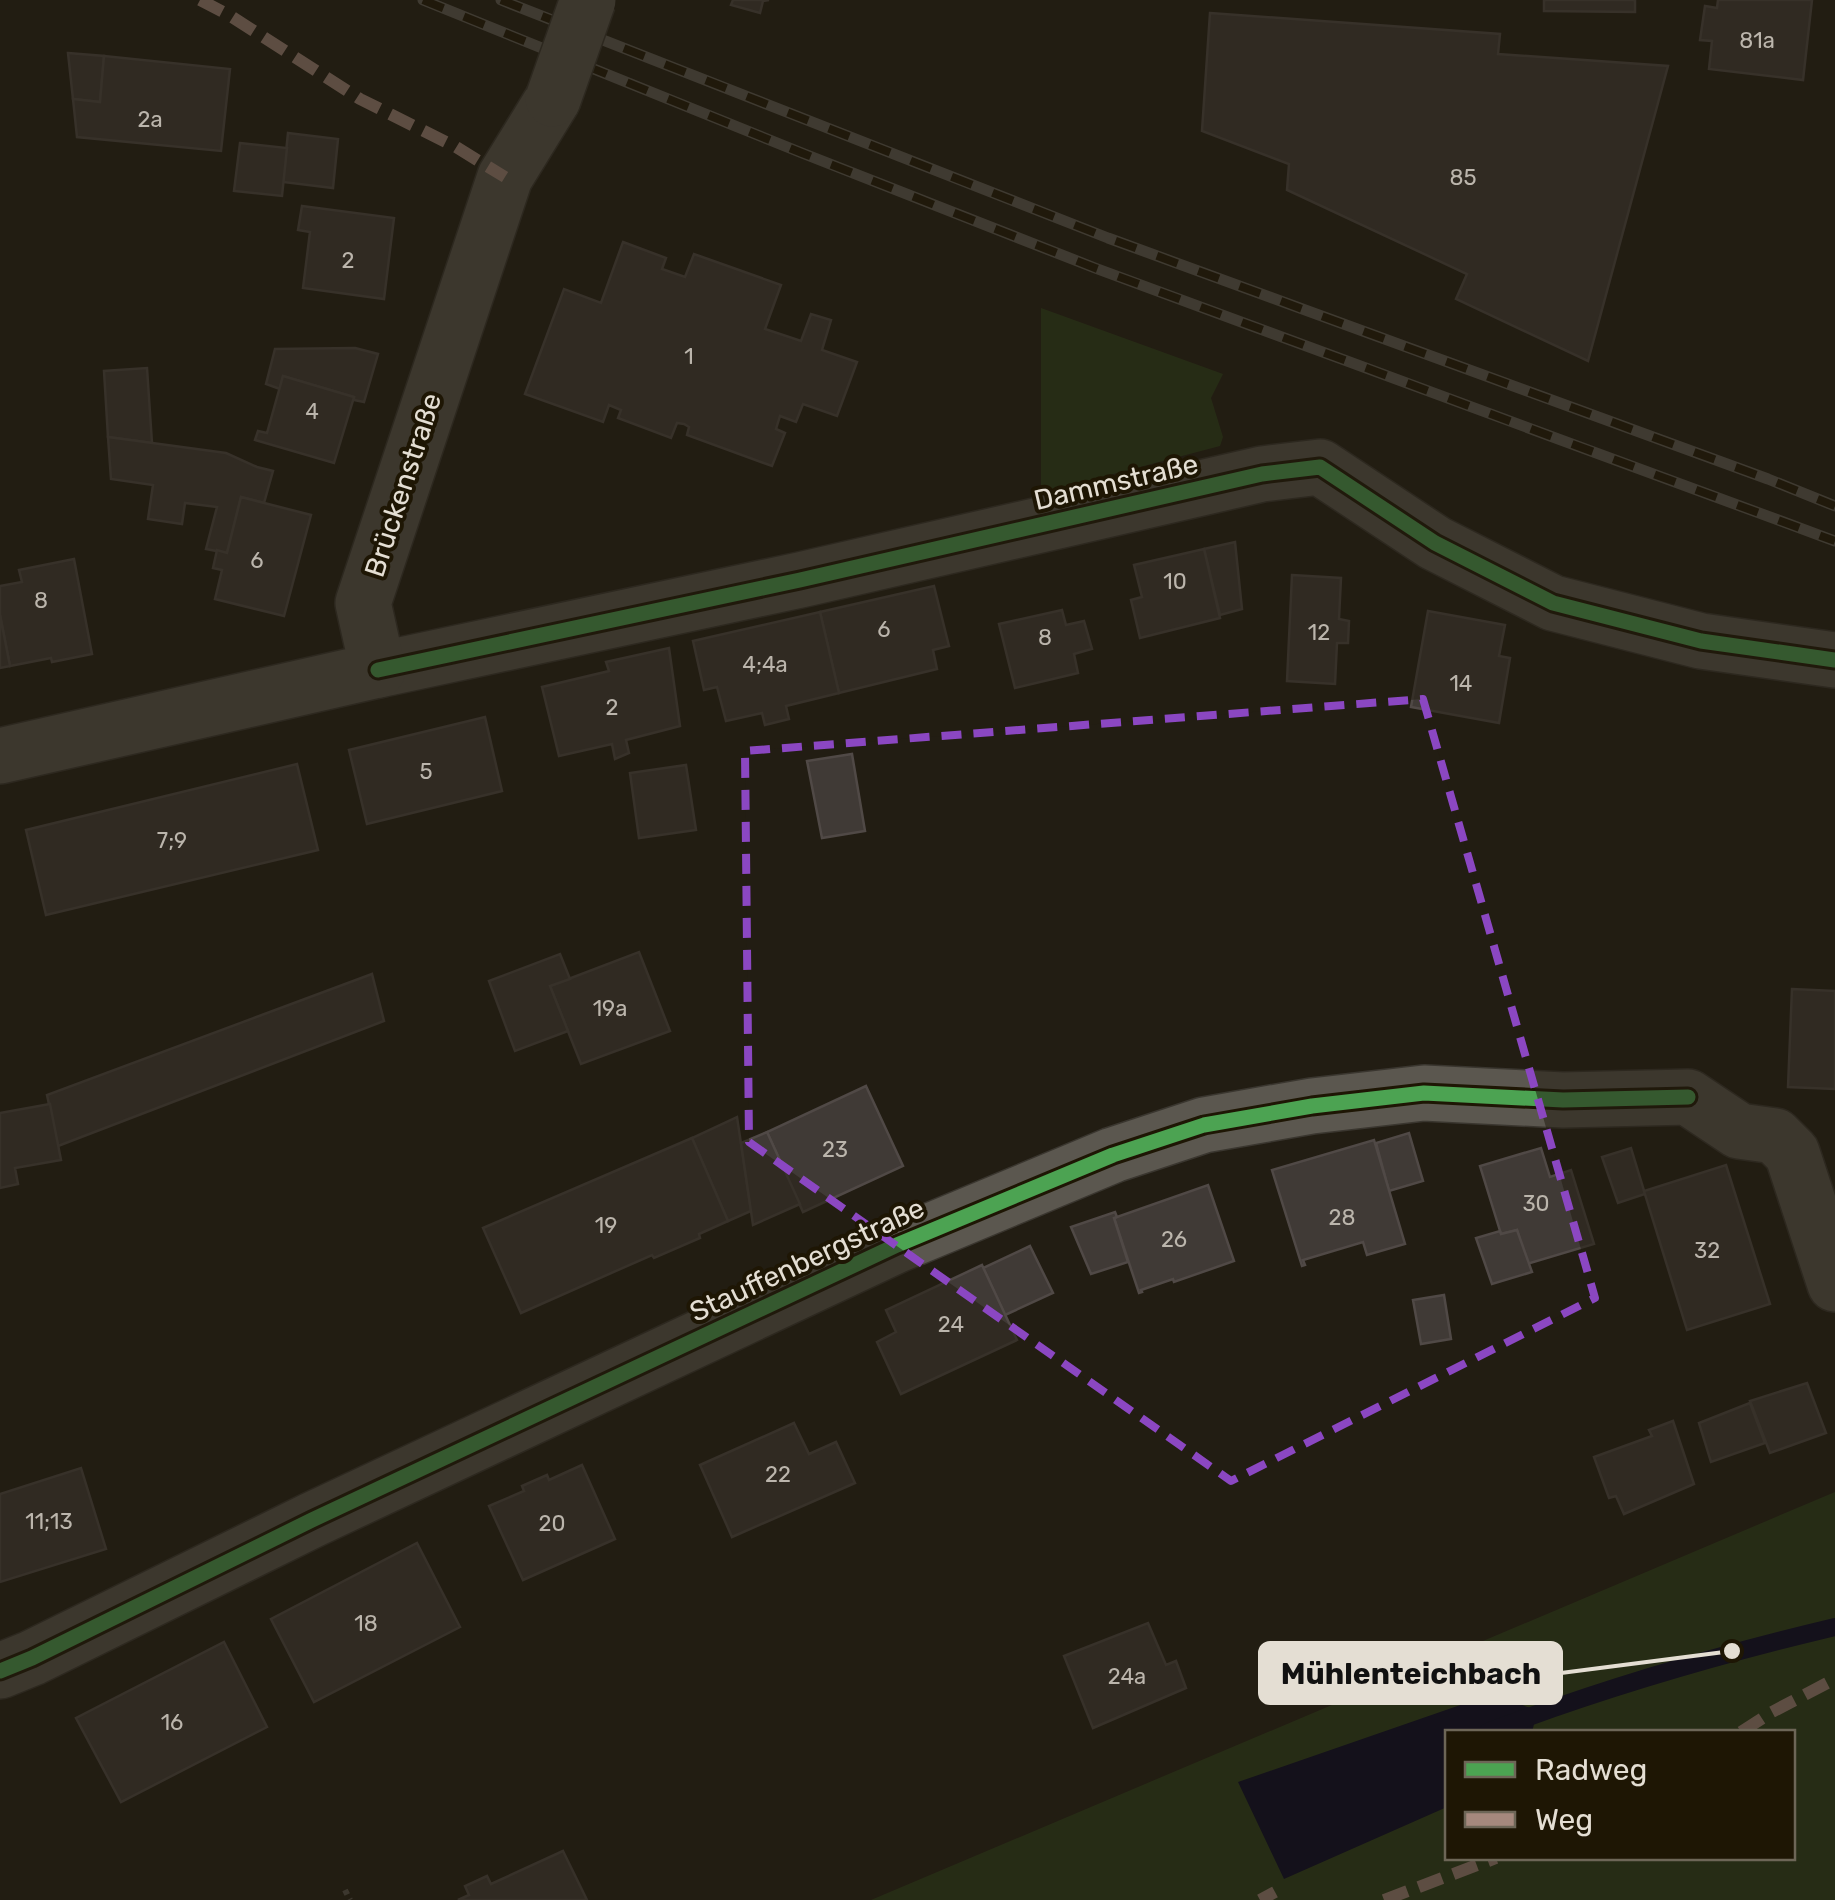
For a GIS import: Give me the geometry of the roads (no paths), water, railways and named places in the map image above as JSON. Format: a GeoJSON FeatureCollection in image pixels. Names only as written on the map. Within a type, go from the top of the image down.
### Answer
{"type":"FeatureCollection","features":[{"type":"Feature","properties":{"kind":"street","name":"Brückenstraße"},"geometry":{"type":"LineString","coordinates":[[378,670],[363,603],[505,178],[552,99],[588,0]]}},
{"type":"Feature","properties":{"kind":"street","name":"Dammstraße"},"geometry":{"type":"LineString","coordinates":[[378,670],[800,580],[1262,474],[1320,467],[1435,543],[1553,604],[1700,641],[1835,660]]}},
{"type":"Feature","properties":{"kind":"street"},"geometry":{"type":"LineString","coordinates":[[0,756],[378,670]]}},
{"type":"Feature","properties":{"kind":"street","name":"Stauffenbergstraße"},"geometry":{"type":"LineString","coordinates":[[0,1671],[879,1253],[1113,1155],[1204,1125],[1424,1092],[1564,1100],[1688,1097],[1739,1131],[1775,1136],[1792,1153],[1835,1284]]}},
{"type":"Feature","properties":{"kind":"water"},"geometry":{"type":"Polygon","coordinates":[[[1492,1694],[1537,1713],[1533,1730],[1445,1730],[1445,1808],[1284,1879],[1238,1782],[1492,1694]]]}},
{"type":"Feature","properties":{"kind":"waterway"},"geometry":{"type":"LineString","coordinates":[[1493,1730],[1660,1674],[1835,1627]]}},
{"type":"Feature","properties":{"kind":"railway"},"geometry":{"type":"LineString","coordinates":[[423,0],[1095,268],[1835,541]]}},
{"type":"Feature","properties":{"kind":"railway"},"geometry":{"type":"LineString","coordinates":[[501,0],[1108,238],[1835,506]]}},
{"type":"Feature","properties":{"kind":"place","name":"Mühlenteichbach"},"geometry":{"type":"Point","coordinates":[1732,1651]}}]}
